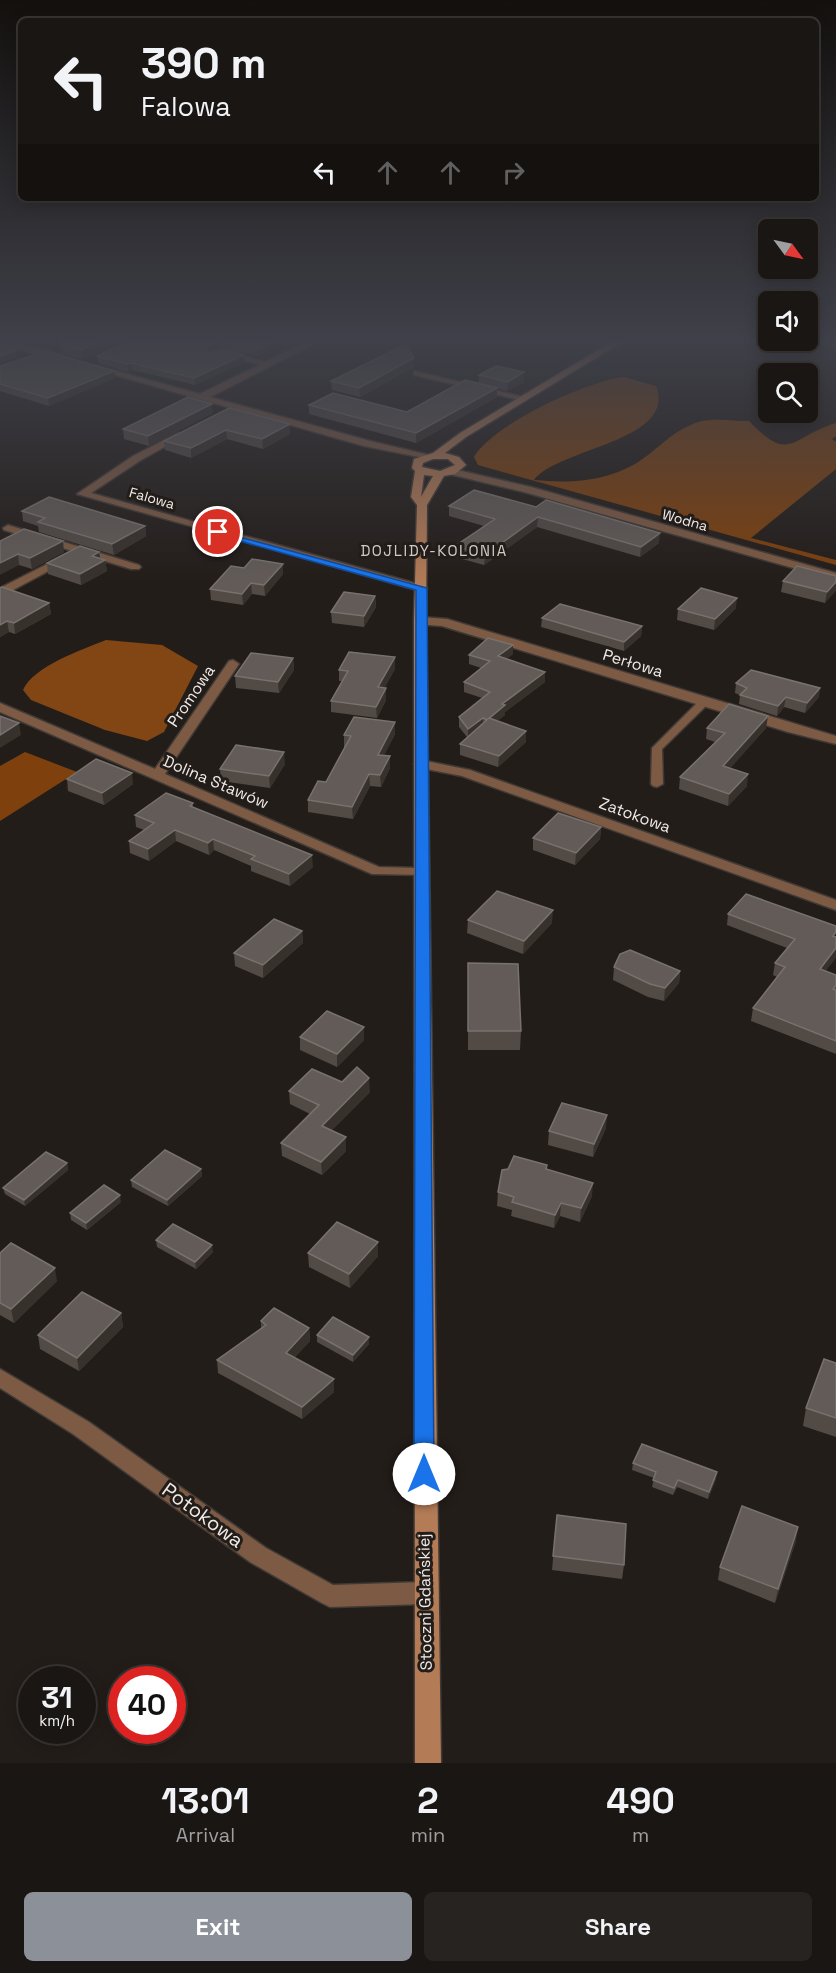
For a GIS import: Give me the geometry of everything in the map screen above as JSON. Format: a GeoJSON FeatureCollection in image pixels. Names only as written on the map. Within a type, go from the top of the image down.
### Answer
{"type":"FeatureCollection","features":[{"type":"Feature","properties":{"kind":"street"},"geometry":{"type":"LineString","coordinates":[[285,420],[424,461],[457,465]]}},
{"type":"Feature","properties":{"kind":"street"},"geometry":{"type":"LineString","coordinates":[[424,461],[490,420]]}},
{"type":"Feature","properties":{"kind":"street"},"geometry":{"type":"LineString","coordinates":[[422,505],[440,474],[457,465],[481,426]]}},
{"type":"Feature","properties":{"kind":"street","name":"Falowa"},"geometry":{"type":"LineString","coordinates":[[194,428],[137,458],[82,494],[422,588]]}},
{"type":"Feature","properties":{"kind":"street"},"geometry":{"type":"LineString","coordinates":[[424,461],[440,474]]}},
{"type":"Feature","properties":{"kind":"street","name":"Stoczni Gdańskiej"},"geometry":{"type":"LineString","coordinates":[[424,461],[416,497],[422,505],[420,872],[428,1763]]}},
{"type":"Feature","properties":{"kind":"street","name":"Wodna"},"geometry":{"type":"LineString","coordinates":[[457,465],[527,489],[836,577]]}},
{"type":"Feature","properties":{"kind":"street"},"geometry":{"type":"LineString","coordinates":[[8,528],[135,567]]}},
{"type":"Feature","properties":{"kind":"street"},"geometry":{"type":"LineString","coordinates":[[0,593],[78,551]]}},
{"type":"Feature","properties":{"kind":"street","name":"Perłowa"},"geometry":{"type":"LineString","coordinates":[[420,621],[443,622],[836,740]]}},
{"type":"Feature","properties":{"kind":"street","name":"Promowa"},"geometry":{"type":"LineString","coordinates":[[157,776],[233,664]]}},
{"type":"Feature","properties":{"kind":"street","name":"Dolina Stawów"},"geometry":{"type":"LineString","coordinates":[[0,707],[377,871],[420,872]]}},
{"type":"Feature","properties":{"kind":"street","name":"Zatokowa"},"geometry":{"type":"LineString","coordinates":[[421,765],[465,773],[836,905]]}},
{"type":"Feature","properties":{"kind":"street","name":"Potokowa"},"geometry":{"type":"LineString","coordinates":[[0,1377],[81,1428],[258,1556],[330,1596],[425,1593]]}},
{"type":"Feature","properties":{"kind":"lane"},"geometry":{"type":"LineString","coordinates":[[657,784],[657,748],[704,702]]}},
{"type":"Feature","properties":{"kind":"shaded area"},"geometry":{"type":"Polygon","coordinates":[[[517,420],[648,420],[612,442],[547,469],[534,480],[579,481],[608,475],[635,464],[680,431],[702,421],[749,421],[774,442],[783,444],[800,440],[821,428],[836,423],[836,436],[832,439],[836,442],[836,469],[751,538],[836,560],[836,565],[478,465],[474,457],[484,444],[517,420]]]}},
{"type":"Feature","properties":{"kind":"shaded area"},"geometry":{"type":"Polygon","coordinates":[[[106,640],[162,645],[198,666],[164,732],[147,741],[105,730],[31,700],[23,690],[37,673],[48,666],[106,640]]]}},
{"type":"Feature","properties":{"kind":"shaded area"},"geometry":{"type":"Polygon","coordinates":[[[25,752],[77,772],[0,821],[0,766],[25,752]]]}},
{"type":"Feature","properties":{"kind":"building"},"geometry":{"type":"Polygon","coordinates":[[[141,420],[179,420],[148,436],[123,429],[141,420]]]}},
{"type":"Feature","properties":{"kind":"building"},"geometry":{"type":"Polygon","coordinates":[[[205,420],[276,420],[290,424],[262,439],[226,430],[191,448],[164,441],[205,420]]]}},
{"type":"Feature","properties":{"kind":"building"},"geometry":{"type":"Polygon","coordinates":[[[367,420],[439,420],[416,433],[367,420]]]}},
{"type":"Feature","properties":{"kind":"building"},"geometry":{"type":"Polygon","coordinates":[[[474,490],[536,507],[546,500],[660,533],[641,547],[538,517],[485,555],[455,546],[495,519],[449,506],[474,490]]]}},
{"type":"Feature","properties":{"kind":"building"},"geometry":{"type":"Polygon","coordinates":[[[49,497],[145,526],[112,544],[38,522],[45,518],[22,511],[49,497]]]}},
{"type":"Feature","properties":{"kind":"building"},"geometry":{"type":"Polygon","coordinates":[[[24,529],[63,541],[30,558],[18,554],[0,563],[0,541],[24,529]]]}},
{"type":"Feature","properties":{"kind":"building"},"geometry":{"type":"Polygon","coordinates":[[[80,546],[99,552],[92,556],[105,560],[80,574],[47,563],[80,546]]]}},
{"type":"Feature","properties":{"kind":"building"},"geometry":{"type":"Polygon","coordinates":[[[252,559],[283,564],[264,585],[251,583],[242,594],[210,589],[231,566],[244,568],[252,559]]]}},
{"type":"Feature","properties":{"kind":"building"},"geometry":{"type":"Polygon","coordinates":[[[797,566],[836,576],[836,582],[827,592],[783,581],[797,566]]]}},
{"type":"Feature","properties":{"kind":"building"},"geometry":{"type":"Polygon","coordinates":[[[0,588],[49,603],[14,623],[7,621],[0,625],[0,588]]]}},
{"type":"Feature","properties":{"kind":"building"},"geometry":{"type":"Polygon","coordinates":[[[701,588],[737,598],[715,619],[678,609],[701,588]]]}},
{"type":"Feature","properties":{"kind":"building"},"geometry":{"type":"Polygon","coordinates":[[[344,592],[375,596],[364,616],[331,612],[344,592]]]}},
{"type":"Feature","properties":{"kind":"building"},"geometry":{"type":"Polygon","coordinates":[[[560,604],[642,626],[624,642],[542,618],[560,604]]]}},
{"type":"Feature","properties":{"kind":"building"},"geometry":{"type":"Polygon","coordinates":[[[488,638],[513,645],[498,656],[545,672],[502,704],[505,705],[487,720],[483,718],[468,729],[459,717],[490,692],[464,682],[490,661],[469,655],[488,638]]]}},
{"type":"Feature","properties":{"kind":"building"},"geometry":{"type":"Polygon","coordinates":[[[349,652],[395,657],[378,687],[386,688],[376,707],[331,701],[348,671],[339,670],[349,652]]]}},
{"type":"Feature","properties":{"kind":"building"},"geometry":{"type":"Polygon","coordinates":[[[251,653],[293,658],[278,682],[235,676],[251,653]]]}},
{"type":"Feature","properties":{"kind":"building"},"geometry":{"type":"Polygon","coordinates":[[[751,670],[820,688],[807,703],[786,697],[778,706],[740,695],[747,688],[736,683],[751,670]]]}},
{"type":"Feature","properties":{"kind":"building"},"geometry":{"type":"Polygon","coordinates":[[[729,704],[768,716],[723,766],[748,774],[729,794],[680,777],[725,733],[707,728],[729,704]]]}},
{"type":"Feature","properties":{"kind":"building"},"geometry":{"type":"Polygon","coordinates":[[[0,716],[19,723],[0,735],[0,716]]]}},
{"type":"Feature","properties":{"kind":"building"},"geometry":{"type":"Polygon","coordinates":[[[354,717],[395,722],[378,755],[390,756],[380,775],[369,774],[352,807],[308,800],[318,781],[326,782],[351,736],[344,735],[354,717]]]}},
{"type":"Feature","properties":{"kind":"building"},"geometry":{"type":"Polygon","coordinates":[[[489,718],[526,731],[499,756],[460,744],[489,718]]]}},
{"type":"Feature","properties":{"kind":"building"},"geometry":{"type":"Polygon","coordinates":[[[236,745],[284,752],[269,776],[220,769],[236,745]]]}},
{"type":"Feature","properties":{"kind":"building"},"geometry":{"type":"Polygon","coordinates":[[[96,759],[132,773],[102,793],[67,779],[96,759]]]}},
{"type":"Feature","properties":{"kind":"building"},"geometry":{"type":"Polygon","coordinates":[[[166,793],[193,803],[190,806],[312,855],[289,874],[251,859],[255,856],[213,839],[208,843],[175,830],[148,849],[129,841],[154,823],[135,815],[166,793]]]}},
{"type":"Feature","properties":{"kind":"building"},"geometry":{"type":"Polygon","coordinates":[[[558,813],[601,827],[576,853],[533,838],[558,813]]]}},
{"type":"Feature","properties":{"kind":"building"},"geometry":{"type":"Polygon","coordinates":[[[497,891],[553,910],[524,941],[468,920],[497,891]]]}},
{"type":"Feature","properties":{"kind":"building"},"geometry":{"type":"Polygon","coordinates":[[[746,894],[836,926],[833,936],[836,937],[836,948],[820,969],[836,975],[836,985],[833,989],[836,990],[836,1041],[753,1008],[785,967],[775,963],[795,939],[728,914],[746,894]]]}},
{"type":"Feature","properties":{"kind":"building"},"geometry":{"type":"Polygon","coordinates":[[[274,919],[302,931],[263,965],[234,953],[274,919]]]}},
{"type":"Feature","properties":{"kind":"building"},"geometry":{"type":"Polygon","coordinates":[[[630,950],[680,971],[665,988],[650,984],[614,967],[620,954],[630,950]]]}},
{"type":"Feature","properties":{"kind":"building"},"geometry":{"type":"Polygon","coordinates":[[[468,963],[518,964],[521,1031],[468,1031],[468,963]]]}},
{"type":"Feature","properties":{"kind":"building"},"geometry":{"type":"Polygon","coordinates":[[[327,1011],[364,1027],[337,1054],[300,1037],[327,1011]]]}},
{"type":"Feature","properties":{"kind":"building"},"geometry":{"type":"Polygon","coordinates":[[[357,1067],[369,1078],[322,1126],[346,1137],[321,1162],[281,1143],[319,1105],[289,1091],[312,1069],[342,1082],[357,1067]]]}},
{"type":"Feature","properties":{"kind":"building"},"geometry":{"type":"Polygon","coordinates":[[[562,1103],[607,1115],[594,1144],[549,1131],[562,1103]]]}},
{"type":"Feature","properties":{"kind":"building"},"geometry":{"type":"Polygon","coordinates":[[[165,1150],[201,1169],[167,1200],[131,1180],[165,1150]]]}},
{"type":"Feature","properties":{"kind":"building"},"geometry":{"type":"Polygon","coordinates":[[[46,1152],[67,1163],[24,1200],[3,1188],[46,1152]]]}},
{"type":"Feature","properties":{"kind":"building"},"geometry":{"type":"Polygon","coordinates":[[[514,1156],[547,1165],[546,1169],[593,1183],[581,1208],[561,1203],[555,1215],[512,1202],[514,1197],[498,1192],[502,1170],[508,1169],[514,1156]]]}},
{"type":"Feature","properties":{"kind":"building"},"geometry":{"type":"Polygon","coordinates":[[[104,1185],[120,1195],[86,1223],[70,1213],[104,1185]]]}},
{"type":"Feature","properties":{"kind":"building"},"geometry":{"type":"Polygon","coordinates":[[[337,1222],[378,1242],[349,1274],[308,1253],[337,1222]]]}},
{"type":"Feature","properties":{"kind":"building"},"geometry":{"type":"Polygon","coordinates":[[[173,1224],[212,1245],[195,1262],[156,1240],[173,1224]]]}},
{"type":"Feature","properties":{"kind":"building"},"geometry":{"type":"Polygon","coordinates":[[[11,1243],[55,1268],[11,1309],[0,1303],[0,1253],[11,1243]]]}},
{"type":"Feature","properties":{"kind":"building"},"geometry":{"type":"Polygon","coordinates":[[[82,1292],[121,1313],[77,1358],[38,1335],[82,1292]]]}},
{"type":"Feature","properties":{"kind":"building"},"geometry":{"type":"Polygon","coordinates":[[[274,1308],[309,1328],[286,1353],[334,1379],[302,1407],[217,1360],[266,1325],[261,1321],[274,1308]]]}},
{"type":"Feature","properties":{"kind":"building"},"geometry":{"type":"Polygon","coordinates":[[[333,1317],[369,1337],[353,1355],[317,1335],[333,1317]]]}},
{"type":"Feature","properties":{"kind":"building"},"geometry":{"type":"Polygon","coordinates":[[[824,1359],[836,1363],[836,1418],[806,1408],[824,1359]]]}},
{"type":"Feature","properties":{"kind":"building"},"geometry":{"type":"Polygon","coordinates":[[[642,1444],[717,1472],[709,1492],[678,1480],[674,1488],[653,1480],[656,1472],[633,1463],[642,1444]]]}},
{"type":"Feature","properties":{"kind":"building"},"geometry":{"type":"Polygon","coordinates":[[[742,1506],[798,1527],[778,1589],[720,1567],[742,1506]]]}},
{"type":"Feature","properties":{"kind":"building"},"geometry":{"type":"Polygon","coordinates":[[[557,1515],[626,1524],[624,1565],[553,1556],[557,1515]]]}},
{"type":"Feature","properties":{"kind":"district","name":"DOJLIDY-KOLONIA"},"geometry":{"type":"Point","coordinates":[434,550]}},
{"type":"Feature","properties":{"kind":"route"},"geometry":{"type":"LineString","coordinates":[[218,532],[422,588],[420,872],[424,1474]]}}]}
